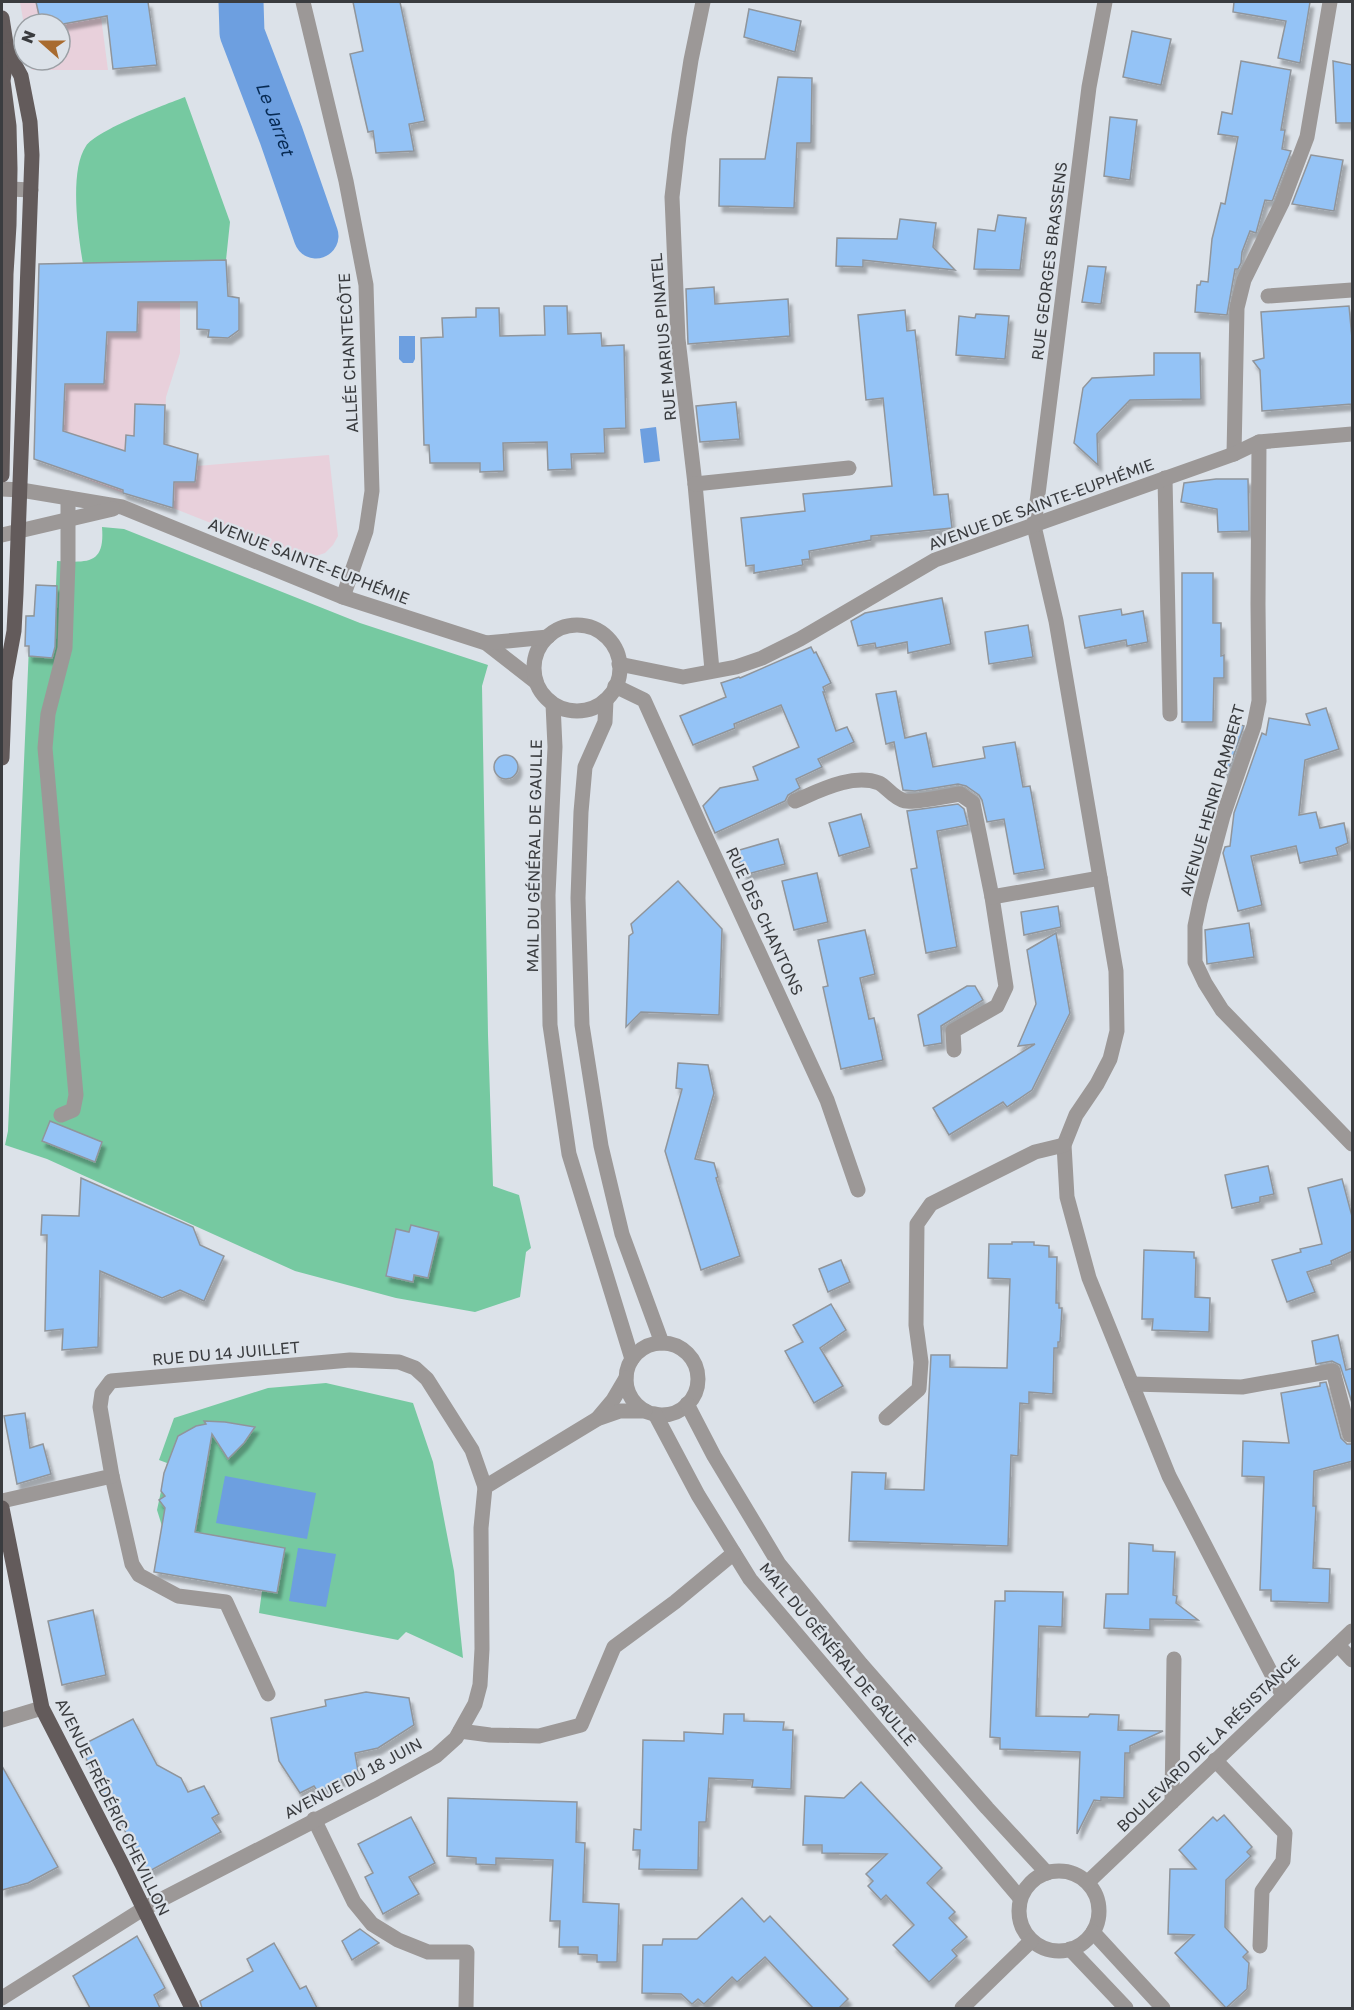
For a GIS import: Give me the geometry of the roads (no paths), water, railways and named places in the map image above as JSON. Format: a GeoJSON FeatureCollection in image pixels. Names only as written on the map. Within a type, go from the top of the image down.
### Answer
{"type":"FeatureCollection","features":[{"type":"Feature","properties":{"kind":"main road"},"geometry":{"type":"LineString","coordinates":[[2,18],[7,50],[3,81],[9,126],[4,270],[2,476]]}},
{"type":"Feature","properties":{"kind":"main road"},"geometry":{"type":"LineString","coordinates":[[2,758],[5,680],[14,632],[19,532],[32,155],[30,122],[21,76],[7,50]]}},
{"type":"Feature","properties":{"kind":"main road"},"geometry":{"type":"LineString","coordinates":[[2,661],[5,680]]}},
{"type":"Feature","properties":{"kind":"main road","name":"AVENUE FRÉDÉRIC CHEVILLON"},"geometry":{"type":"LineString","coordinates":[[2,1508],[42,1708],[192,2008]]}},
{"type":"Feature","properties":{"kind":"street","name":"ALLÉE CHANTECÔTE"},"geometry":{"type":"LineString","coordinates":[[303,2],[346,182],[366,285],[372,491],[366,531],[343,597]]}},
{"type":"Feature","properties":{"kind":"street","name":"RUE MARIUS PINATEL"},"geometry":{"type":"LineString","coordinates":[[704,2],[691,60],[672,197],[678,339],[695,484],[712,670]]}},
{"type":"Feature","properties":{"kind":"street","name":"RUE GEORGES BRASSENS"},"geometry":{"type":"LineString","coordinates":[[1034,526],[1089,87],[1105,2]]}},
{"type":"Feature","properties":{"kind":"street"},"geometry":{"type":"LineString","coordinates":[[1234,454],[1237,308],[1244,280],[1282,203],[1307,137],[1330,2]]}},
{"type":"Feature","properties":{"kind":"street"},"geometry":{"type":"LineString","coordinates":[[6,194],[31,190]]}},
{"type":"Feature","properties":{"kind":"street"},"geometry":{"type":"LineString","coordinates":[[5,225],[30,227]]}},
{"type":"Feature","properties":{"kind":"street"},"geometry":{"type":"LineString","coordinates":[[1268,296],[1353,290]]}},
{"type":"Feature","properties":{"kind":"street"},"geometry":{"type":"LineString","coordinates":[[3,385],[25,388]]}},
{"type":"Feature","properties":{"kind":"street","name":"AVENUE DE SAINTE-EUPHÉMIE"},"geometry":{"type":"LineString","coordinates":[[619,664],[683,677],[736,667],[762,658],[800,639],[935,560],[1234,454],[1259,442],[1353,434]]}},
{"type":"Feature","properties":{"kind":"street","name":"AVENUE HENRI RAMBERT"},"geometry":{"type":"LineString","coordinates":[[1259,442],[1259,701],[1254,726],[1223,816],[1200,902],[1195,926],[1195,962],[1222,1010],[1353,1144]]}},
{"type":"Feature","properties":{"kind":"street"},"geometry":{"type":"LineString","coordinates":[[695,484],[849,468]]}},
{"type":"Feature","properties":{"kind":"street"},"geometry":{"type":"LineString","coordinates":[[1165,478],[1170,714]]}},
{"type":"Feature","properties":{"kind":"street","name":"AVENUE SAINTE-EUPHÉMIE"},"geometry":{"type":"LineString","coordinates":[[2,489],[21,490],[122,507],[343,597],[486,643],[536,682]]}},
{"type":"Feature","properties":{"kind":"street"},"geometry":{"type":"LineString","coordinates":[[61,1115],[73,1110],[76,1095],[45,748],[48,714],[65,648],[68,498]]}},
{"type":"Feature","properties":{"kind":"street"},"geometry":{"type":"LineString","coordinates":[[2,535],[122,507]]}},
{"type":"Feature","properties":{"kind":"street"},"geometry":{"type":"LineString","coordinates":[[1034,526],[1056,621],[1116,971],[1117,1031],[1110,1059],[1097,1084],[1076,1115],[1064,1145],[1066,1197],[1089,1278],[1169,1476],[1283,1696]]}},
{"type":"Feature","properties":{"kind":"street"},"geometry":{"type":"LineString","coordinates":[[572,626],[585,626],[598,631],[616,651],[619,664],[615,686],[606,700],[594,708],[580,711],[565,710],[545,698],[536,682],[534,669],[535,657],[540,646],[559,629],[572,626]]}},
{"type":"Feature","properties":{"kind":"street","name":"AVENUE SAINTE-EUPHÉMIE"},"geometry":{"type":"LineString","coordinates":[[486,643],[548,637]]}},
{"type":"Feature","properties":{"kind":"street","name":"RUE DES CHANTONS"},"geometry":{"type":"LineString","coordinates":[[615,686],[644,700],[827,1100],[858,1190]]}},
{"type":"Feature","properties":{"kind":"street"},"geometry":{"type":"LineString","coordinates":[[606,700],[605,722],[585,767],[581,812],[578,898],[582,1025],[601,1146],[622,1234],[662,1342]]}},
{"type":"Feature","properties":{"kind":"street","name":"MAIL DU GÉNÉRAL DE GAULLE"},"geometry":{"type":"LineString","coordinates":[[553,704],[555,747],[548,895],[550,1025],[569,1154],[632,1359]]}},
{"type":"Feature","properties":{"kind":"street"},"geometry":{"type":"LineString","coordinates":[[795,801],[832,786],[862,780],[880,784],[890,794],[906,801],[960,794],[973,803],[992,897],[1006,987],[997,1006],[953,1031],[954,1050]]}},
{"type":"Feature","properties":{"kind":"street"},"geometry":{"type":"LineString","coordinates":[[992,897],[1100,879]]}},
{"type":"Feature","properties":{"kind":"street"},"geometry":{"type":"LineString","coordinates":[[886,1418],[919,1389],[921,1362],[916,1325],[917,1224],[931,1204],[1035,1152],[1064,1145]]}},
{"type":"Feature","properties":{"kind":"street"},"geometry":{"type":"LineString","coordinates":[[484,1487],[597,1419],[620,1411],[666,1414],[678,1411],[694,1394],[698,1382],[697,1370],[692,1359],[684,1350],[674,1345],[662,1342],[639,1350],[627,1368],[626,1378],[631,1397],[650,1412]]}},
{"type":"Feature","properties":{"kind":"street","name":"RUE DU 14 JUILLET"},"geometry":{"type":"LineString","coordinates":[[112,1476],[100,1407],[102,1393],[111,1381],[351,1360],[382,1360],[399,1362],[415,1368],[427,1379],[472,1450],[484,1487]]}},
{"type":"Feature","properties":{"kind":"street"},"geometry":{"type":"LineString","coordinates":[[1132,1384],[1242,1388],[1333,1371],[1350,1435]]}},
{"type":"Feature","properties":{"kind":"street"},"geometry":{"type":"LineString","coordinates":[[597,1419],[613,1400],[626,1378]]}},
{"type":"Feature","properties":{"kind":"street","name":"MAIL DU GÉNÉRAL DE GAULLE"},"geometry":{"type":"LineString","coordinates":[[687,1404],[714,1456],[779,1564],[867,1671],[1047,1873]]}},
{"type":"Feature","properties":{"kind":"street","name":"MAIL DU GÉNÉRAL DE GAULLE"},"geometry":{"type":"LineString","coordinates":[[650,1412],[750,1579],[1020,1898]]}},
{"type":"Feature","properties":{"kind":"street"},"geometry":{"type":"LineString","coordinates":[[2,1501],[112,1476],[132,1564],[140,1575],[178,1596],[226,1602],[268,1694]]}},
{"type":"Feature","properties":{"kind":"street","name":"AVENUE DU 18 JUIN"},"geometry":{"type":"LineString","coordinates":[[2,1998],[143,1909],[376,1789],[436,1756],[456,1738],[475,1704],[480,1685],[481,1528],[484,1487]]}},
{"type":"Feature","properties":{"kind":"street"},"geometry":{"type":"LineString","coordinates":[[460,1731],[490,1735],[539,1736],[581,1725],[614,1647],[675,1602],[734,1553]]}},
{"type":"Feature","properties":{"kind":"street","name":"BOULEVARD DE LA RÉSISTANCE"},"geometry":{"type":"LineString","coordinates":[[1088,1882],[1353,1631]]}},
{"type":"Feature","properties":{"kind":"street"},"geometry":{"type":"LineString","coordinates":[[1338,1645],[1353,1660]]}},
{"type":"Feature","properties":{"kind":"street"},"geometry":{"type":"LineString","coordinates":[[1172,1802],[1174,1659]]}},
{"type":"Feature","properties":{"kind":"street"},"geometry":{"type":"LineString","coordinates":[[2,1720],[42,1708]]}},
{"type":"Feature","properties":{"kind":"street"},"geometry":{"type":"LineString","coordinates":[[1215,1760],[1285,1833],[1283,1861],[1262,1891],[1260,1946]]}},
{"type":"Feature","properties":{"kind":"street"},"geometry":{"type":"LineString","coordinates":[[314,1819],[354,1902],[372,1924],[398,1940],[428,1952],[467,1952],[466,2008]]}},
{"type":"Feature","properties":{"kind":"street"},"geometry":{"type":"LineString","coordinates":[[1062,1870],[1073,1872],[1088,1882],[1098,1899],[1100,1911],[1093,1932],[1082,1944],[1070,1950],[1057,1951],[1044,1948],[1031,1941],[1020,1921],[1020,1898],[1028,1884],[1038,1876],[1062,1870]]}},
{"type":"Feature","properties":{"kind":"street"},"geometry":{"type":"LineString","coordinates":[[1093,1932],[1163,2008]]}},
{"type":"Feature","properties":{"kind":"street"},"geometry":{"type":"LineString","coordinates":[[962,2008],[1031,1941]]}},
{"type":"Feature","properties":{"kind":"street"},"geometry":{"type":"LineString","coordinates":[[1070,1950],[1126,2008]]}},
{"type":"Feature","properties":{"kind":"water"},"geometry":{"type":"Polygon","coordinates":[[[399,336],[415,336],[413,363],[403,363],[399,359],[399,336]]]}},
{"type":"Feature","properties":{"kind":"water"},"geometry":{"type":"Polygon","coordinates":[[[656,427],[660,461],[644,463],[640,429],[656,427]]]}},
{"type":"Feature","properties":{"kind":"water"},"geometry":{"type":"Polygon","coordinates":[[[225,1476],[316,1493],[307,1539],[216,1523],[225,1476]]]}},
{"type":"Feature","properties":{"kind":"water"},"geometry":{"type":"Polygon","coordinates":[[[298,1548],[336,1554],[326,1607],[289,1601],[298,1548]]]}},
{"type":"Feature","properties":{"kind":"waterway","name":"Le Jarret"},"geometry":{"type":"LineString","coordinates":[[241,2],[242,33],[316,236]]}}]}
